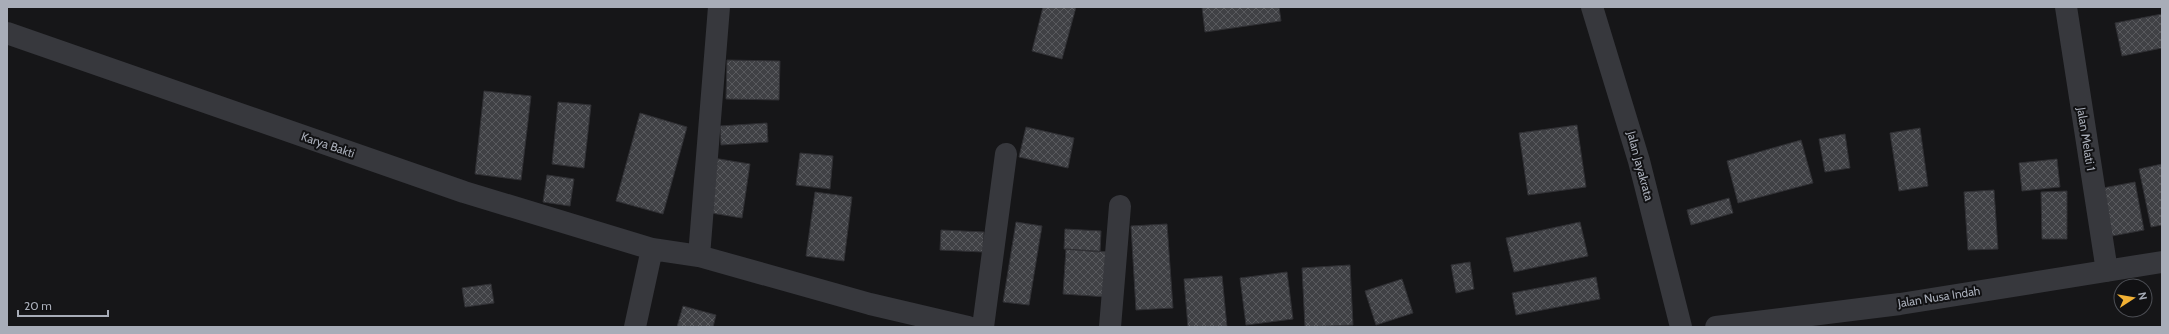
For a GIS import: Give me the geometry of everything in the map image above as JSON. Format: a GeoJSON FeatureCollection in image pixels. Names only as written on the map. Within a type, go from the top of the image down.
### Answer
{"type":"FeatureCollection","features":[{"type":"Feature","properties":{"kind":"street"},"geometry":{"type":"LineString","coordinates":[[699,256],[719,7]]}},
{"type":"Feature","properties":{"kind":"street","name":"Jalan Jayakrata"},"geometry":{"type":"LineString","coordinates":[[1592,7],[1639,161],[1681,327]]}},
{"type":"Feature","properties":{"kind":"street","name":"Jalan Melati 1"},"geometry":{"type":"LineString","coordinates":[[2066,7],[2107,271]]}},
{"type":"Feature","properties":{"kind":"street","name":"Karya Bakti"},"geometry":{"type":"LineString","coordinates":[[7,33],[464,192],[652,249],[699,256],[870,304],[968,327]]}},
{"type":"Feature","properties":{"kind":"street"},"geometry":{"type":"LineString","coordinates":[[983,327],[1006,154]]}},
{"type":"Feature","properties":{"kind":"street"},"geometry":{"type":"LineString","coordinates":[[1110,327],[1120,206]]}},
{"type":"Feature","properties":{"kind":"street"},"geometry":{"type":"LineString","coordinates":[[635,327],[652,249]]}},
{"type":"Feature","properties":{"kind":"street","name":"Jalan Nusa Indah"},"geometry":{"type":"LineString","coordinates":[[1716,327],[1900,304],[2162,262]]}},
{"type":"Feature","properties":{"kind":"building"},"geometry":{"type":"Polygon","coordinates":[[[1043,7],[1076,7],[1062,59],[1032,51],[1043,7]]]}},
{"type":"Feature","properties":{"kind":"building"},"geometry":{"type":"Polygon","coordinates":[[[1202,7],[1279,7],[1281,21],[1205,32],[1202,7]]]}},
{"type":"Feature","properties":{"kind":"building"},"geometry":{"type":"Polygon","coordinates":[[[2162,14],[2162,48],[2122,56],[2115,23],[2162,14]]]}},
{"type":"Feature","properties":{"kind":"building"},"geometry":{"type":"Polygon","coordinates":[[[727,60],[780,61],[779,100],[726,99],[727,60]]]}},
{"type":"Feature","properties":{"kind":"building"},"geometry":{"type":"Polygon","coordinates":[[[484,91],[531,96],[521,180],[475,174],[484,91]]]}},
{"type":"Feature","properties":{"kind":"building"},"geometry":{"type":"Polygon","coordinates":[[[558,102],[591,105],[584,168],[552,164],[558,102]]]}},
{"type":"Feature","properties":{"kind":"building"},"geometry":{"type":"Polygon","coordinates":[[[640,113],[687,127],[663,214],[616,201],[640,113]]]}},
{"type":"Feature","properties":{"kind":"building"},"geometry":{"type":"Polygon","coordinates":[[[767,123],[768,142],[721,145],[720,126],[767,123]]]}},
{"type":"Feature","properties":{"kind":"building"},"geometry":{"type":"Polygon","coordinates":[[[1577,125],[1586,187],[1528,195],[1519,133],[1577,125]]]}},
{"type":"Feature","properties":{"kind":"building"},"geometry":{"type":"Polygon","coordinates":[[[1026,127],[1074,138],[1068,168],[1019,157],[1026,127]]]}},
{"type":"Feature","properties":{"kind":"building"},"geometry":{"type":"Polygon","coordinates":[[[1920,128],[1928,186],[1899,191],[1890,133],[1920,128]]]}},
{"type":"Feature","properties":{"kind":"building"},"geometry":{"type":"Polygon","coordinates":[[[1845,134],[1850,168],[1825,172],[1819,139],[1845,134]]]}},
{"type":"Feature","properties":{"kind":"building"},"geometry":{"type":"Polygon","coordinates":[[[1801,140],[1813,183],[1738,203],[1727,161],[1801,140]]]}},
{"type":"Feature","properties":{"kind":"building"},"geometry":{"type":"Polygon","coordinates":[[[800,153],[833,156],[830,189],[796,185],[800,153]]]}},
{"type":"Feature","properties":{"kind":"building"},"geometry":{"type":"Polygon","coordinates":[[[713,158],[750,164],[742,218],[705,212],[713,158]]]}},
{"type":"Feature","properties":{"kind":"building"},"geometry":{"type":"Polygon","coordinates":[[[2057,159],[2060,187],[2022,191],[2019,163],[2057,159]]]}},
{"type":"Feature","properties":{"kind":"building"},"geometry":{"type":"Polygon","coordinates":[[[2162,164],[2162,225],[2151,227],[2139,169],[2162,164]]]}},
{"type":"Feature","properties":{"kind":"building"},"geometry":{"type":"Polygon","coordinates":[[[547,175],[574,179],[570,206],[543,202],[547,175]]]}},
{"type":"Feature","properties":{"kind":"building"},"geometry":{"type":"Polygon","coordinates":[[[2135,182],[2144,230],[2112,236],[2103,188],[2135,182]]]}},
{"type":"Feature","properties":{"kind":"building"},"geometry":{"type":"Polygon","coordinates":[[[1994,190],[1998,249],[1968,250],[1964,192],[1994,190]]]}},
{"type":"Feature","properties":{"kind":"building"},"geometry":{"type":"Polygon","coordinates":[[[2067,191],[2067,239],[2042,239],[2041,192],[2067,191]]]}},
{"type":"Feature","properties":{"kind":"building"},"geometry":{"type":"Polygon","coordinates":[[[815,192],[852,197],[844,261],[806,256],[815,192]]]}},
{"type":"Feature","properties":{"kind":"building"},"geometry":{"type":"Polygon","coordinates":[[[1729,198],[1733,213],[1691,225],[1687,210],[1729,198]]]}},
{"type":"Feature","properties":{"kind":"building"},"geometry":{"type":"Polygon","coordinates":[[[1016,222],[1042,226],[1029,305],[1003,302],[1016,222]]]}},
{"type":"Feature","properties":{"kind":"building"},"geometry":{"type":"Polygon","coordinates":[[[1580,222],[1588,256],[1514,272],[1506,238],[1580,222]]]}},
{"type":"Feature","properties":{"kind":"building"},"geometry":{"type":"Polygon","coordinates":[[[1167,224],[1173,308],[1136,310],[1131,226],[1167,224]]]}},
{"type":"Feature","properties":{"kind":"building"},"geometry":{"type":"Polygon","coordinates":[[[1065,229],[1101,231],[1100,252],[1064,249],[1065,229]]]}},
{"type":"Feature","properties":{"kind":"building"},"geometry":{"type":"Polygon","coordinates":[[[941,230],[984,232],[983,252],[940,250],[941,230]]]}},
{"type":"Feature","properties":{"kind":"building"},"geometry":{"type":"Polygon","coordinates":[[[1066,249],[1111,252],[1107,297],[1063,294],[1066,249]]]}},
{"type":"Feature","properties":{"kind":"building"},"geometry":{"type":"Polygon","coordinates":[[[1470,262],[1474,289],[1456,293],[1451,265],[1470,262]]]}},
{"type":"Feature","properties":{"kind":"building"},"geometry":{"type":"Polygon","coordinates":[[[1350,265],[1353,325],[1305,327],[1302,268],[1350,265]]]}},
{"type":"Feature","properties":{"kind":"building"},"geometry":{"type":"Polygon","coordinates":[[[1287,272],[1293,319],[1246,325],[1240,278],[1287,272]]]}},
{"type":"Feature","properties":{"kind":"building"},"geometry":{"type":"Polygon","coordinates":[[[1222,276],[1227,327],[1188,327],[1184,279],[1222,276]]]}},
{"type":"Feature","properties":{"kind":"building"},"geometry":{"type":"Polygon","coordinates":[[[1596,277],[1600,299],[1516,315],[1512,293],[1596,277]]]}},
{"type":"Feature","properties":{"kind":"building"},"geometry":{"type":"Polygon","coordinates":[[[1402,279],[1413,313],[1376,325],[1365,291],[1402,279]]]}},
{"type":"Feature","properties":{"kind":"building"},"geometry":{"type":"Polygon","coordinates":[[[491,284],[494,303],[465,307],[462,288],[491,284]]]}},
{"type":"Feature","properties":{"kind":"building"},"geometry":{"type":"Polygon","coordinates":[[[683,306],[716,315],[713,327],[677,327],[683,306]]]}}]}
